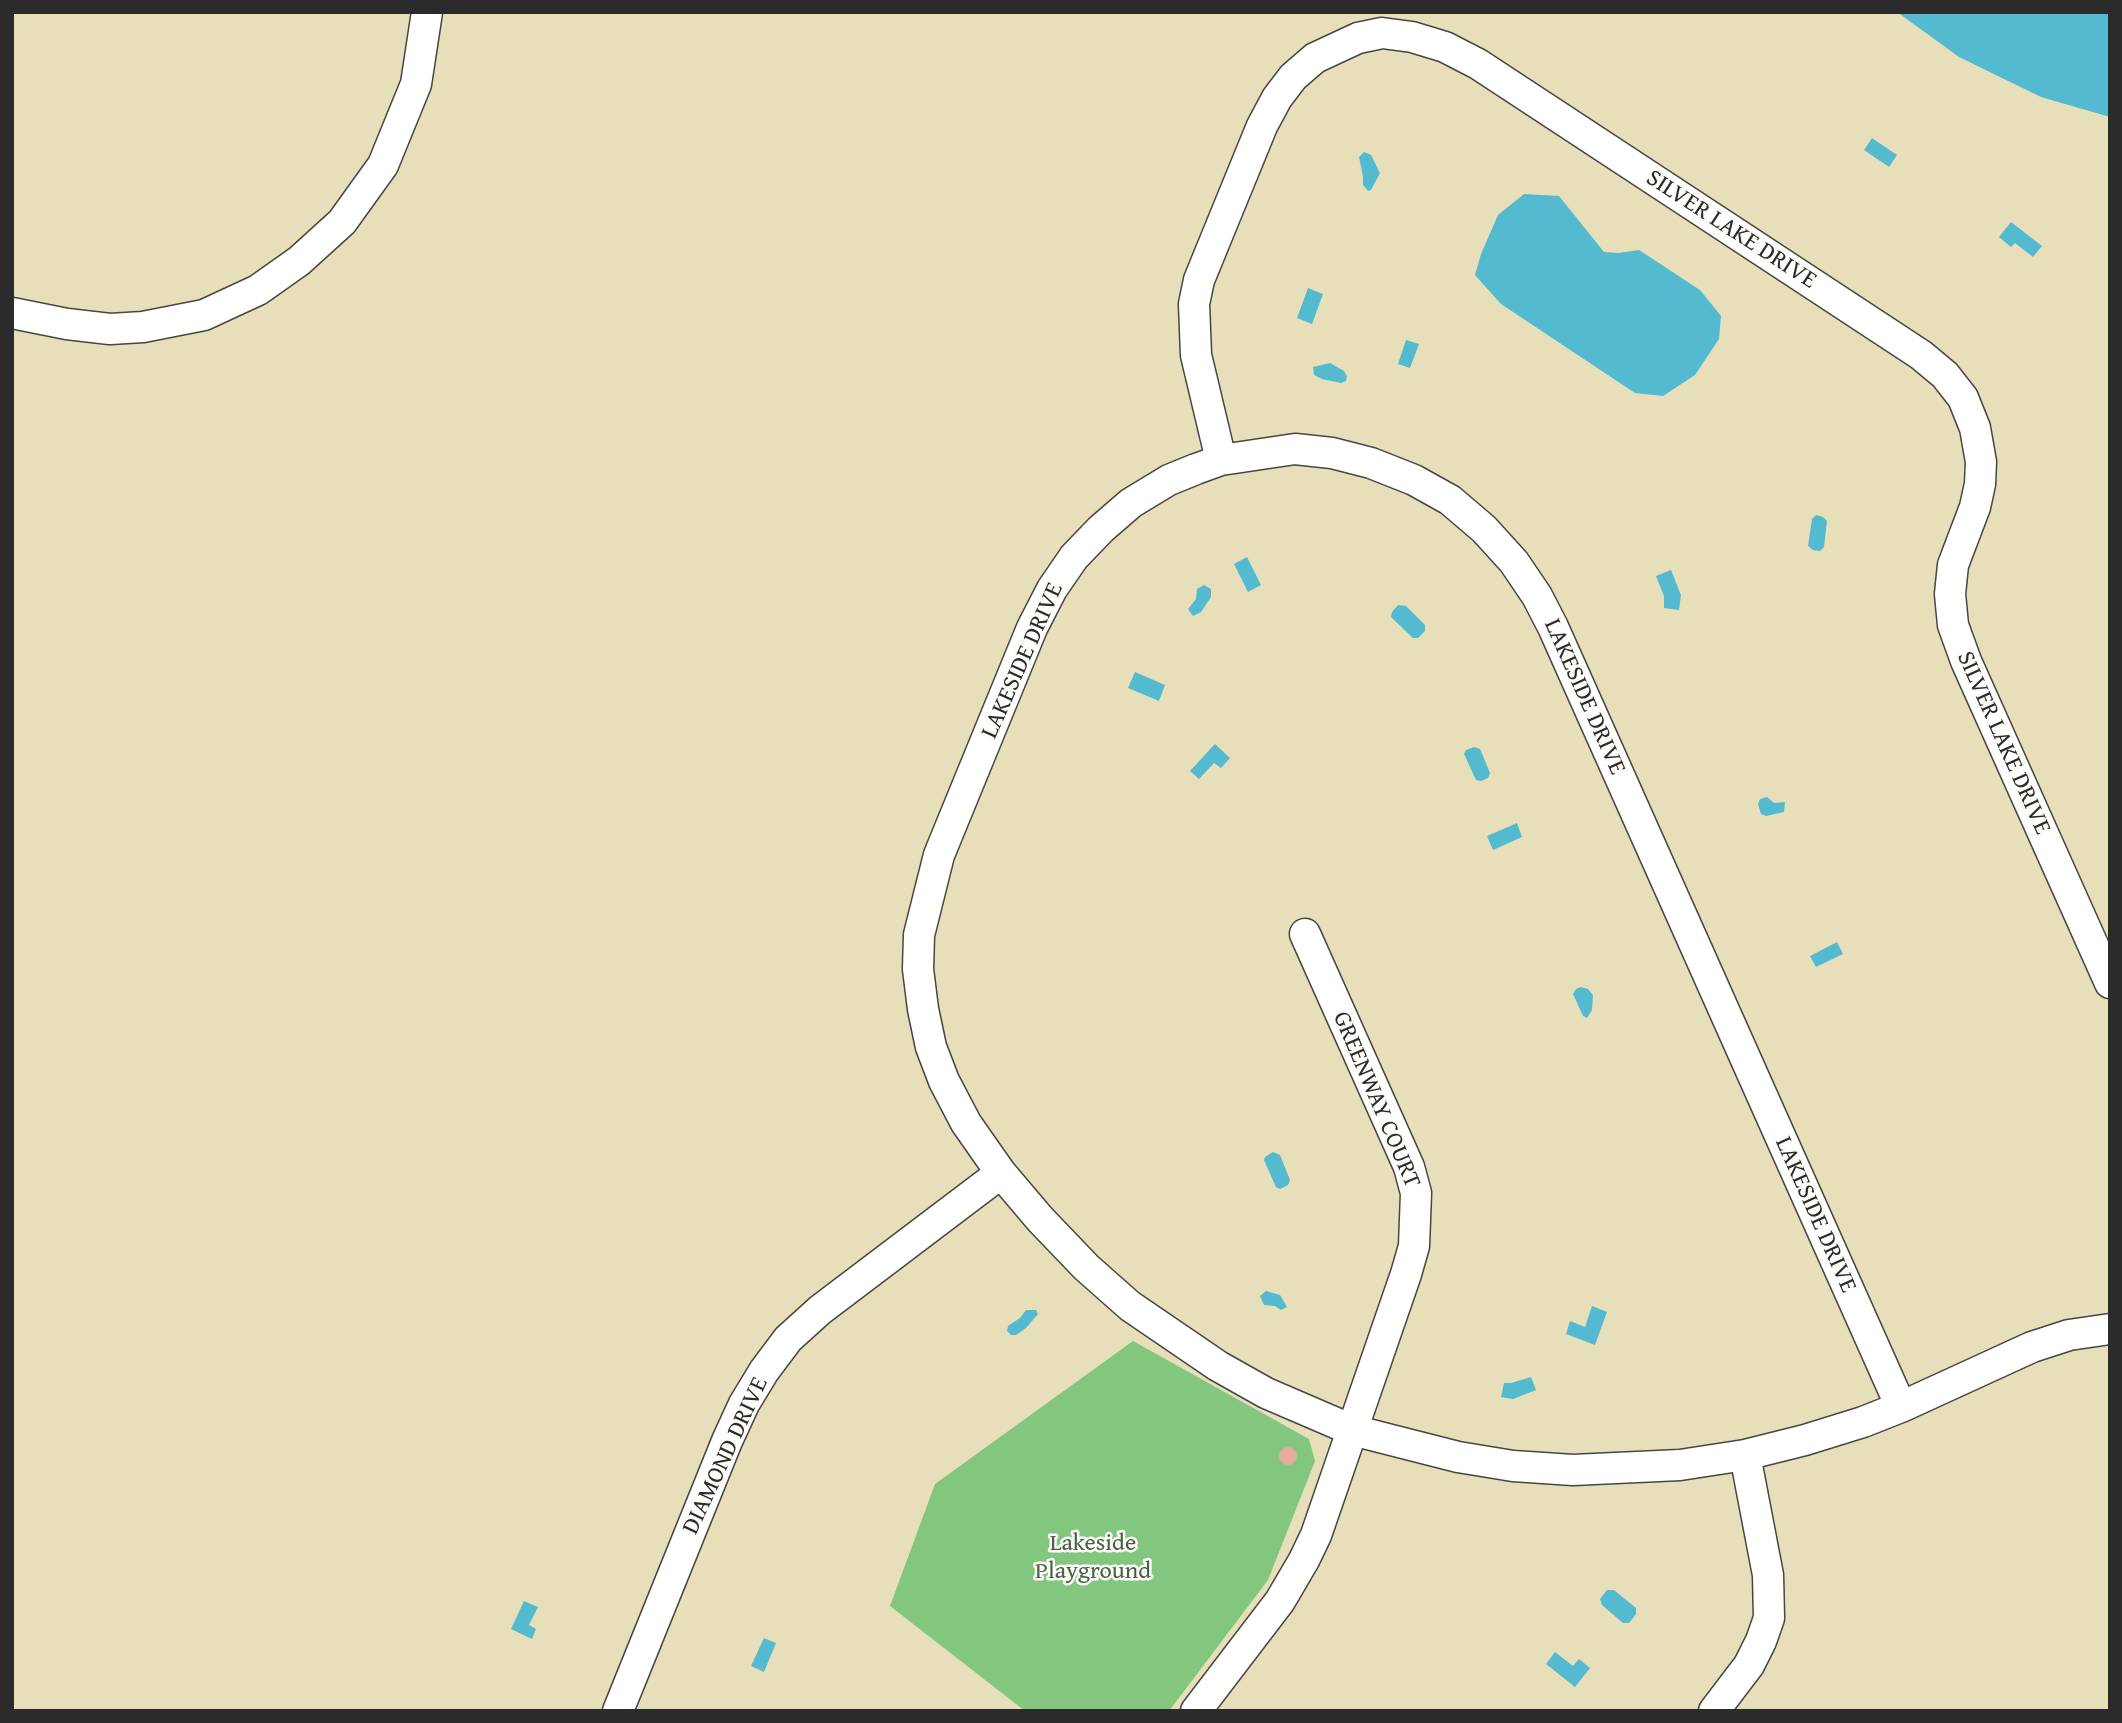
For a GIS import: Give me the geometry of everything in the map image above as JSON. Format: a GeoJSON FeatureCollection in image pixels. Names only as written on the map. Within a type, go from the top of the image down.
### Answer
{"type":"FeatureCollection","features":[{"type":"Feature","properties":{"kind":"street"},"geometry":{"type":"LineString","coordinates":[[12,313],[110,329],[143,327],[204,315],[258,290],[299,261],[342,222],[383,166],[416,84],[427,12]]}},
{"type":"Feature","properties":{"kind":"street","name":"SILVER LAKE DRIVE"},"geometry":{"type":"LineString","coordinates":[[1222,460],[1196,355],[1194,304],[1199,280],[1262,126],[1277,98],[1293,77],[1315,58],[1358,38],[1382,33],[1412,37],[1445,47],[1478,64],[1921,355],[1945,375],[1963,398],[1975,428],[1981,462],[1975,506],[1953,565],[1950,594],[1953,625],[1966,661],[2110,983]]}},
{"type":"Feature","properties":{"kind":"street","name":"LAKESIDE DRIVE"},"geometry":{"type":"LineString","coordinates":[[1901,1407],[1553,626],[1514,562],[1484,529],[1450,500],[1371,463],[1332,453],[1296,449],[1222,460],[1170,480],[1131,503],[1101,529],[1074,557],[1052,589],[1032,628],[939,855],[919,935],[918,969],[923,1009],[932,1047],[944,1081],[966,1123],[1001,1173],[1040,1219],[1086,1267],[1151,1322],[1254,1386],[1309,1413],[1352,1430],[1458,1457],[1513,1466],[1561,1469],[1624,1469],[1680,1465],[1745,1455],[1828,1433],[1901,1407],[2032,1347],[2069,1335],[2110,1329]]}},
{"type":"Feature","properties":{"kind":"street","name":"GREENWAY COURT"},"geometry":{"type":"LineString","coordinates":[[1196,1711],[1267,1620],[1294,1580],[1316,1535],[1414,1246],[1416,1193],[1409,1167],[1305,934]]}},
{"type":"Feature","properties":{"kind":"street","name":"DIAMOND DRIVE"},"geometry":{"type":"LineString","coordinates":[[618,1711],[727,1441],[744,1404],[764,1371],[788,1339],[820,1310],[1001,1173]]}},
{"type":"Feature","properties":{"kind":"street"},"geometry":{"type":"LineString","coordinates":[[1714,1711],[1749,1665],[1769,1618],[1768,1575],[1745,1455]]}},
{"type":"Feature","properties":{"kind":"green space","name":"Lakeside Playground"},"geometry":{"type":"Polygon","coordinates":[[[1133,1341],[1309,1439],[1315,1461],[1268,1580],[1169,1711],[1025,1711],[890,1606],[935,1484],[1133,1341]]]}},
{"type":"Feature","properties":{"kind":"water"},"geometry":{"type":"Polygon","coordinates":[[[1897,12],[2110,12],[2110,117],[2041,97],[1959,57],[1897,12]]]}},
{"type":"Feature","properties":{"kind":"water"},"geometry":{"type":"Polygon","coordinates":[[[1872,138],[1897,155],[1889,167],[1864,150],[1872,138]]]}},
{"type":"Feature","properties":{"kind":"water"},"geometry":{"type":"Polygon","coordinates":[[[1364,152],[1371,155],[1380,173],[1368,191],[1363,185],[1359,157],[1364,152]]]}},
{"type":"Feature","properties":{"kind":"water"},"geometry":{"type":"Polygon","coordinates":[[[1524,194],[1559,196],[1604,252],[1639,250],[1700,290],[1721,316],[1719,339],[1695,375],[1663,396],[1635,393],[1501,304],[1475,275],[1498,215],[1524,194]]]}},
{"type":"Feature","properties":{"kind":"water"},"geometry":{"type":"Polygon","coordinates":[[[2011,222],[2042,246],[2033,257],[2015,243],[2011,247],[1999,237],[2011,222]]]}},
{"type":"Feature","properties":{"kind":"water"},"geometry":{"type":"Polygon","coordinates":[[[1308,288],[1323,294],[1312,324],[1297,318],[1308,288]]]}},
{"type":"Feature","properties":{"kind":"water"},"geometry":{"type":"Polygon","coordinates":[[[1406,340],[1419,344],[1410,368],[1398,364],[1406,340]]]}},
{"type":"Feature","properties":{"kind":"water"},"geometry":{"type":"Polygon","coordinates":[[[1330,363],[1344,371],[1346,381],[1341,383],[1314,375],[1313,367],[1330,363]]]}},
{"type":"Feature","properties":{"kind":"water"},"geometry":{"type":"Polygon","coordinates":[[[1816,515],[1827,521],[1824,547],[1820,551],[1808,546],[1812,519],[1816,515]]]}},
{"type":"Feature","properties":{"kind":"water"},"geometry":{"type":"Polygon","coordinates":[[[1247,557],[1261,585],[1248,592],[1234,564],[1247,557]]]}},
{"type":"Feature","properties":{"kind":"water"},"geometry":{"type":"Polygon","coordinates":[[[1671,570],[1681,595],[1679,610],[1664,608],[1664,596],[1656,576],[1671,570]]]}},
{"type":"Feature","properties":{"kind":"water"},"geometry":{"type":"Polygon","coordinates":[[[1204,585],[1211,589],[1211,597],[1201,612],[1193,616],[1188,609],[1196,599],[1197,589],[1204,585]]]}},
{"type":"Feature","properties":{"kind":"water"},"geometry":{"type":"Polygon","coordinates":[[[1398,605],[1406,606],[1425,625],[1425,631],[1418,638],[1413,638],[1391,617],[1398,605]]]}},
{"type":"Feature","properties":{"kind":"water"},"geometry":{"type":"Polygon","coordinates":[[[1135,672],[1165,685],[1159,701],[1128,688],[1135,672]]]}},
{"type":"Feature","properties":{"kind":"water"},"geometry":{"type":"Polygon","coordinates":[[[1215,744],[1230,758],[1221,768],[1214,763],[1199,779],[1190,771],[1215,744]]]}},
{"type":"Feature","properties":{"kind":"water"},"geometry":{"type":"Polygon","coordinates":[[[1474,747],[1480,749],[1490,773],[1488,778],[1481,781],[1476,780],[1464,754],[1466,750],[1474,747]]]}},
{"type":"Feature","properties":{"kind":"water"},"geometry":{"type":"Polygon","coordinates":[[[1767,797],[1774,803],[1785,802],[1784,812],[1766,816],[1761,814],[1758,804],[1760,799],[1767,797]]]}},
{"type":"Feature","properties":{"kind":"water"},"geometry":{"type":"Polygon","coordinates":[[[1517,823],[1522,837],[1493,850],[1487,836],[1517,823]]]}},
{"type":"Feature","properties":{"kind":"water"},"geometry":{"type":"Polygon","coordinates":[[[1837,942],[1843,954],[1816,967],[1810,956],[1837,942]]]}},
{"type":"Feature","properties":{"kind":"water"},"geometry":{"type":"Polygon","coordinates":[[[1581,987],[1588,989],[1593,995],[1592,1010],[1587,1018],[1583,1016],[1573,994],[1581,987]]]}},
{"type":"Feature","properties":{"kind":"water"},"geometry":{"type":"Polygon","coordinates":[[[1273,1152],[1280,1155],[1290,1180],[1288,1185],[1280,1189],[1276,1187],[1264,1160],[1273,1152]]]}},
{"type":"Feature","properties":{"kind":"water"},"geometry":{"type":"Polygon","coordinates":[[[1266,1291],[1280,1295],[1287,1307],[1281,1310],[1275,1306],[1264,1305],[1260,1296],[1266,1291]]]}},
{"type":"Feature","properties":{"kind":"water"},"geometry":{"type":"Polygon","coordinates":[[[1592,1306],[1607,1312],[1595,1345],[1566,1334],[1570,1321],[1585,1327],[1592,1306]]]}},
{"type":"Feature","properties":{"kind":"water"},"geometry":{"type":"Polygon","coordinates":[[[1026,1310],[1036,1310],[1038,1314],[1026,1328],[1016,1335],[1011,1335],[1007,1331],[1008,1326],[1026,1310]]]}},
{"type":"Feature","properties":{"kind":"water"},"geometry":{"type":"Polygon","coordinates":[[[1531,1377],[1536,1390],[1513,1399],[1501,1397],[1504,1383],[1531,1377]]]}},
{"type":"Feature","properties":{"kind":"water"},"geometry":{"type":"Polygon","coordinates":[[[1607,1590],[1614,1590],[1636,1608],[1636,1614],[1629,1623],[1623,1623],[1602,1605],[1600,1599],[1607,1590]]]}},
{"type":"Feature","properties":{"kind":"water"},"geometry":{"type":"Polygon","coordinates":[[[524,1601],[538,1607],[529,1625],[536,1629],[532,1639],[511,1629],[524,1601]]]}},
{"type":"Feature","properties":{"kind":"water"},"geometry":{"type":"Polygon","coordinates":[[[764,1638],[776,1643],[764,1672],[751,1666],[764,1638]]]}},
{"type":"Feature","properties":{"kind":"water"},"geometry":{"type":"Polygon","coordinates":[[[1555,1652],[1573,1666],[1579,1659],[1590,1668],[1575,1687],[1546,1664],[1555,1652]]]}},
{"type":"Feature","properties":{"kind":"building"},"geometry":{"type":"Polygon","coordinates":[[[1288,1447],[1294,1450],[1297,1456],[1294,1462],[1288,1465],[1282,1462],[1279,1456],[1282,1450],[1288,1447]]]}}]}
